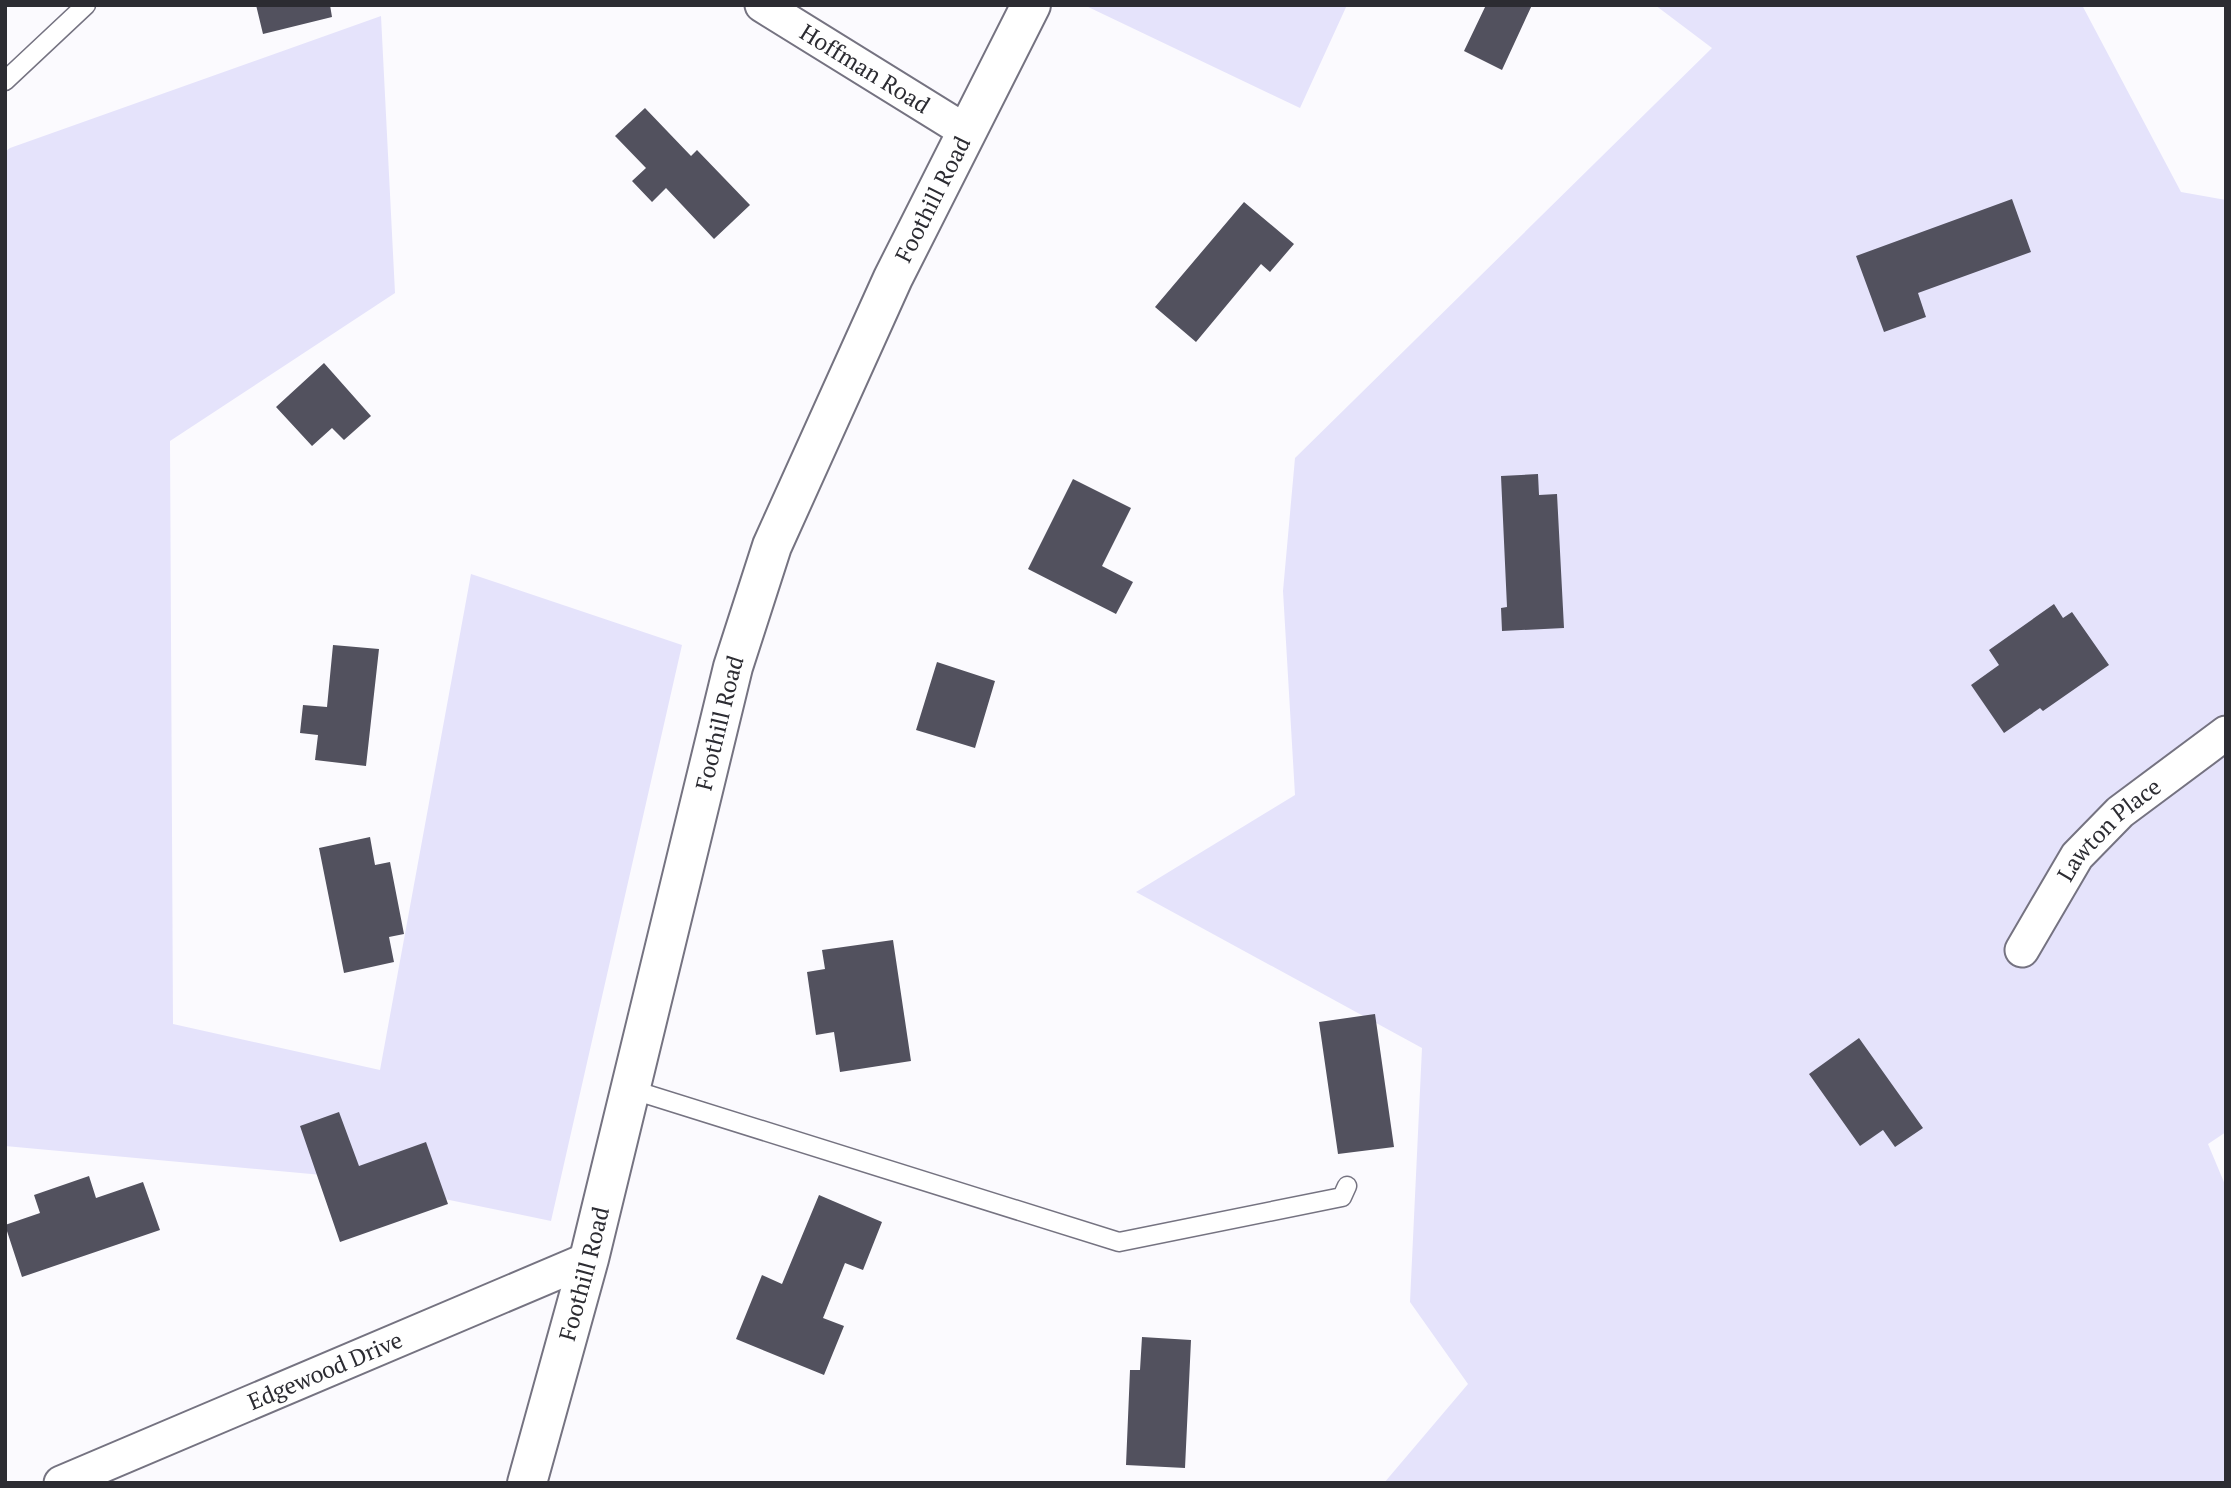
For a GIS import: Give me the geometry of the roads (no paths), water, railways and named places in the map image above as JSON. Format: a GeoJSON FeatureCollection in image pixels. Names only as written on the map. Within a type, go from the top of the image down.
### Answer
{"type":"FeatureCollection","features":[{"type":"Feature","properties":{"kind":"street","name":"Hoffman Road"},"geometry":{"type":"LineString","coordinates":[[762,5],[967,132]]}},
{"type":"Feature","properties":{"kind":"street","name":"Foothill Road"},"geometry":{"type":"LineString","coordinates":[[527,1483],[589,1259],[733,667],[772,546],[893,278],[1031,5]]}},
{"type":"Feature","properties":{"kind":"street","name":"Lawton Place"},"geometry":{"type":"LineString","coordinates":[[2022,950],[2077,856],[2120,812],[2226,733]]}},
{"type":"Feature","properties":{"kind":"street","name":"Edgewood Drive"},"geometry":{"type":"LineString","coordinates":[[61,1483],[589,1259]]}},
{"type":"Feature","properties":{"kind":"lane"},"geometry":{"type":"LineString","coordinates":[[5,81],[86,5]]}},
{"type":"Feature","properties":{"kind":"lane"},"geometry":{"type":"LineString","coordinates":[[630,1089],[1118,1242],[1342,1197],[1347,1186]]}}]}
